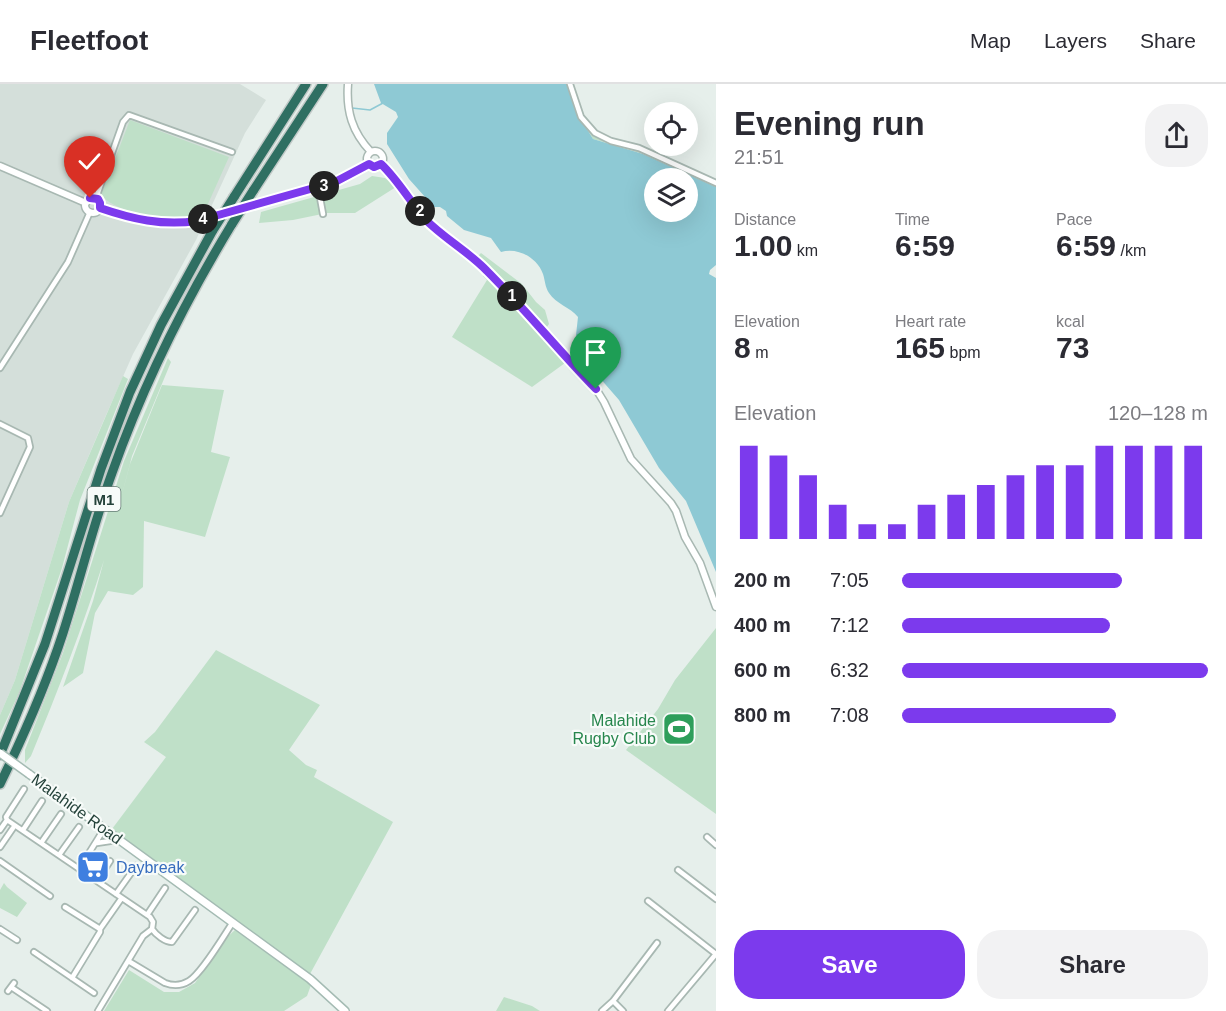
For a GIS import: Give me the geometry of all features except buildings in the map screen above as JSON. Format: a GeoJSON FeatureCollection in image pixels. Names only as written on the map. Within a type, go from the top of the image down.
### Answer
{"type":"FeatureCollection","features":[{"type":"Feature","properties":{"kind":"highway","name":"M1"},"geometry":{"type":"LineString","coordinates":[[0,754],[45,644],[95,486],[130,392],[160,325],[213,230],[306,84]]}},
{"type":"Feature","properties":{"kind":"highway","name":"M1"},"geometry":{"type":"LineString","coordinates":[[0,784],[31,719],[45,682],[66,624],[111,474],[139,402],[168,338],[232,224],[323,84]]}},
{"type":"Feature","properties":{"kind":"main road","name":"Malahide Road"},"geometry":{"type":"LineString","coordinates":[[0,754],[299,970],[345,1011]]}},
{"type":"Feature","properties":{"kind":"street"},"geometry":{"type":"LineString","coordinates":[[348,84],[347,108],[354,129],[370,152]]}},
{"type":"Feature","properties":{"kind":"street"},"geometry":{"type":"LineString","coordinates":[[570,84],[581,117],[595,133],[611,141],[639,148],[716,183]]}},
{"type":"Feature","properties":{"kind":"street"},"geometry":{"type":"LineString","coordinates":[[96,198],[123,122],[129,115],[232,152]]}},
{"type":"Feature","properties":{"kind":"street"},"geometry":{"type":"LineString","coordinates":[[369,164],[376,167],[381,164],[383,157],[375,151],[370,152]]}},
{"type":"Feature","properties":{"kind":"street"},"geometry":{"type":"LineString","coordinates":[[369,164],[367,156],[370,152]]}},
{"type":"Feature","properties":{"kind":"street"},"geometry":{"type":"LineString","coordinates":[[100,208],[142,220],[180,224],[318,188],[354,174],[369,164]]}},
{"type":"Feature","properties":{"kind":"street"},"geometry":{"type":"LineString","coordinates":[[381,164],[393,175],[424,217],[486,270],[596,389],[631,459],[676,511],[716,607]]}},
{"type":"Feature","properties":{"kind":"street"},"geometry":{"type":"LineString","coordinates":[[0,166],[86,203]]}},
{"type":"Feature","properties":{"kind":"street"},"geometry":{"type":"LineString","coordinates":[[318,188],[323,214]]}},
{"type":"Feature","properties":{"kind":"street"},"geometry":{"type":"LineString","coordinates":[[90,212],[86,203],[90,198],[96,198]]}},
{"type":"Feature","properties":{"kind":"street"},"geometry":{"type":"LineString","coordinates":[[96,198],[100,203],[100,208]]}},
{"type":"Feature","properties":{"kind":"street"},"geometry":{"type":"LineString","coordinates":[[90,212],[96,212],[100,208]]}},
{"type":"Feature","properties":{"kind":"street"},"geometry":{"type":"LineString","coordinates":[[0,368],[68,262],[90,212]]}},
{"type":"Feature","properties":{"kind":"street"},"geometry":{"type":"LineString","coordinates":[[0,424],[28,438],[30,447],[0,513]]}},
{"type":"Feature","properties":{"kind":"street"},"geometry":{"type":"LineString","coordinates":[[0,830],[24,789]]}},
{"type":"Feature","properties":{"kind":"street"},"geometry":{"type":"LineString","coordinates":[[23,830],[42,801]]}},
{"type":"Feature","properties":{"kind":"street"},"geometry":{"type":"LineString","coordinates":[[41,843],[61,814]]}},
{"type":"Feature","properties":{"kind":"street"},"geometry":{"type":"LineString","coordinates":[[7,820],[147,915],[153,920],[152,930]]}},
{"type":"Feature","properties":{"kind":"street"},"geometry":{"type":"LineString","coordinates":[[59,855],[79,826]]}},
{"type":"Feature","properties":{"kind":"street"},"geometry":{"type":"LineString","coordinates":[[0,847],[2,838],[13,828]]}},
{"type":"Feature","properties":{"kind":"street"},"geometry":{"type":"LineString","coordinates":[[79,869],[104,829]]}},
{"type":"Feature","properties":{"kind":"street"},"geometry":{"type":"LineString","coordinates":[[706,837],[716,845]]}},
{"type":"Feature","properties":{"kind":"street"},"geometry":{"type":"LineString","coordinates":[[96,843],[120,840]]}},
{"type":"Feature","properties":{"kind":"street"},"geometry":{"type":"LineString","coordinates":[[0,861],[50,896]]}},
{"type":"Feature","properties":{"kind":"street"},"geometry":{"type":"LineString","coordinates":[[97,881],[111,861]]}},
{"type":"Feature","properties":{"kind":"street"},"geometry":{"type":"LineString","coordinates":[[116,894],[136,866]]}},
{"type":"Feature","properties":{"kind":"street"},"geometry":{"type":"LineString","coordinates":[[678,870],[716,899]]}},
{"type":"Feature","properties":{"kind":"street"},"geometry":{"type":"LineString","coordinates":[[147,915],[165,888]]}},
{"type":"Feature","properties":{"kind":"street"},"geometry":{"type":"LineString","coordinates":[[72,978],[98,938],[100,929],[121,899]]}},
{"type":"Feature","properties":{"kind":"street"},"geometry":{"type":"LineString","coordinates":[[648,901],[716,954],[668,1011]]}},
{"type":"Feature","properties":{"kind":"street"},"geometry":{"type":"LineString","coordinates":[[65,907],[100,929]]}},
{"type":"Feature","properties":{"kind":"street"},"geometry":{"type":"LineString","coordinates":[[152,930],[168,942],[172,942],[195,910]]}},
{"type":"Feature","properties":{"kind":"street"},"geometry":{"type":"LineString","coordinates":[[130,962],[165,983],[171,985],[186,983],[196,975],[233,922]]}},
{"type":"Feature","properties":{"kind":"street"},"geometry":{"type":"LineString","coordinates":[[0,928],[17,940]]}},
{"type":"Feature","properties":{"kind":"street"},"geometry":{"type":"LineString","coordinates":[[98,1011],[130,962],[143,936],[152,930]]}},
{"type":"Feature","properties":{"kind":"street"},"geometry":{"type":"LineString","coordinates":[[602,1011],[613,1001],[657,943]]}},
{"type":"Feature","properties":{"kind":"street"},"geometry":{"type":"LineString","coordinates":[[34,952],[94,993]]}},
{"type":"Feature","properties":{"kind":"street"},"geometry":{"type":"LineString","coordinates":[[11,987],[47,1011]]}},
{"type":"Feature","properties":{"kind":"street"},"geometry":{"type":"LineString","coordinates":[[613,1001],[623,1011]]}},
{"type":"Feature","properties":{"kind":"street"},"geometry":{"type":"LineString","coordinates":[[672,1006],[678,1011]]}},
{"type":"Feature","properties":{"kind":"shaded area"},"geometry":{"type":"Polygon","coordinates":[[[0,84],[240,84],[266,100],[245,133],[196,240],[133,354],[103,422],[69,502],[15,680],[0,715],[0,84]]]}},
{"type":"Feature","properties":{"kind":"green space"},"geometry":{"type":"Polygon","coordinates":[[[568,84],[570,84],[577,108],[595,133],[639,148],[644,150],[644,154],[593,139],[576,111],[568,84]]]}},
{"type":"Feature","properties":{"kind":"green space"},"geometry":{"type":"Polygon","coordinates":[[[130,120],[229,157],[203,215],[163,220],[123,209],[101,195],[130,120]]]}},
{"type":"Feature","properties":{"kind":"green space"},"geometry":{"type":"Polygon","coordinates":[[[647,156],[657,156],[683,168],[674,168],[647,156]]]}},
{"type":"Feature","properties":{"kind":"green space"},"geometry":{"type":"Polygon","coordinates":[[[698,175],[716,183],[716,187],[698,179],[698,175]]]}},
{"type":"Feature","properties":{"kind":"green space"},"geometry":{"type":"Polygon","coordinates":[[[372,176],[385,178],[396,187],[355,213],[327,213],[293,220],[259,223],[261,212],[360,184],[372,176]]]}},
{"type":"Feature","properties":{"kind":"green space"},"geometry":{"type":"Polygon","coordinates":[[[481,253],[522,284],[545,310],[549,324],[542,334],[561,355],[565,363],[532,387],[452,337],[487,280],[483,276],[487,268],[478,256],[481,253]]]}},
{"type":"Feature","properties":{"kind":"green space"},"geometry":{"type":"Polygon","coordinates":[[[168,358],[171,362],[132,456],[116,517],[130,464],[162,385],[224,390],[211,452],[230,457],[205,537],[144,521],[143,587],[133,595],[108,591],[95,613],[83,673],[63,687],[93,601],[104,560],[60,683],[31,756],[25,763],[25,750],[63,653],[124,461],[168,358]]]}},
{"type":"Feature","properties":{"kind":"green space"},"geometry":{"type":"Polygon","coordinates":[[[123,376],[128,379],[80,500],[62,568],[19,693],[0,734],[0,715],[15,680],[69,502],[123,376]]]}},
{"type":"Feature","properties":{"kind":"green space","name":"Malahide Rugby Club"},"geometry":{"type":"Polygon","coordinates":[[[716,628],[716,814],[626,750],[658,709],[675,680],[716,628]]]}},
{"type":"Feature","properties":{"kind":"green space"},"geometry":{"type":"Polygon","coordinates":[[[216,650],[320,705],[289,750],[306,765],[317,770],[314,777],[393,822],[310,974],[112,829],[166,757],[144,742],[155,732],[216,650]]]}},
{"type":"Feature","properties":{"kind":"green space"},"geometry":{"type":"Polygon","coordinates":[[[4,883],[27,903],[17,917],[0,908],[0,890],[4,883]]]}},
{"type":"Feature","properties":{"kind":"green space"},"geometry":{"type":"Polygon","coordinates":[[[235,930],[311,985],[307,996],[284,1011],[104,1011],[129,970],[164,992],[179,992],[195,983],[225,939],[235,930]]]}},
{"type":"Feature","properties":{"kind":"green space"},"geometry":{"type":"Polygon","coordinates":[[[504,997],[532,1006],[540,1011],[496,1011],[504,997]]]}},
{"type":"Feature","properties":{"kind":"water"},"geometry":{"type":"Polygon","coordinates":[[[374,84],[568,84],[576,111],[593,139],[643,154],[674,168],[644,168],[644,222],[698,222],[698,179],[716,187],[716,265],[709,274],[716,278],[716,572],[686,501],[659,468],[619,400],[585,361],[576,335],[578,317],[552,297],[540,268],[531,258],[520,252],[501,252],[491,238],[464,230],[447,216],[446,211],[440,207],[434,207],[409,179],[387,144],[387,133],[398,117],[396,112],[381,103],[374,84]]]}},
{"type":"Feature","properties":{"kind":"waterway"},"geometry":{"type":"LineString","coordinates":[[352,108],[370,110],[383,103]]}},
{"type":"Feature","properties":{"kind":"place","name":"Malahide Rugby Club"},"geometry":{"type":"Point","coordinates":[679,729]}},
{"type":"Feature","properties":{"kind":"place","name":"Daybreak"},"geometry":{"type":"Point","coordinates":[93,867]}},
{"type":"Feature","properties":{"kind":"route"},"geometry":{"type":"LineString","coordinates":[[90,198],[98,199],[100,208],[130,218],[180,224],[318,188],[354,174],[369,164],[376,167],[381,164],[393,175],[424,217],[486,270],[596,389]]}}]}
